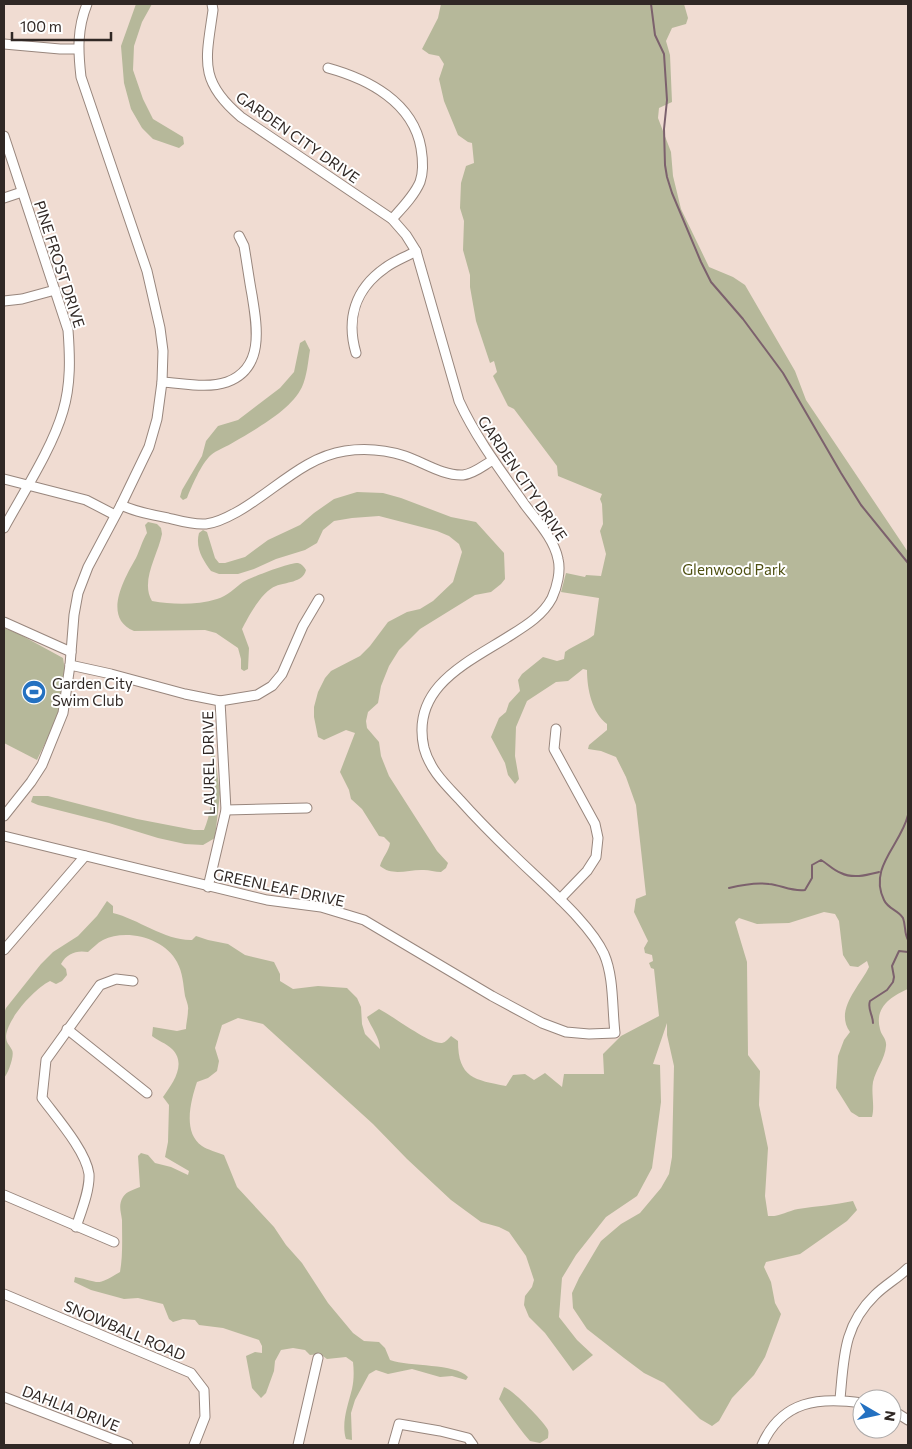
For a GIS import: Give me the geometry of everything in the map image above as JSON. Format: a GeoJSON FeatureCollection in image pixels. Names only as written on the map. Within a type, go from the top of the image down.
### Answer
{"type":"FeatureCollection","features":[{"type":"Feature","properties":{"kind":"street"},"geometry":{"type":"LineString","coordinates":[[4,816],[27,788],[42,765],[63,713],[78,594],[88,567],[149,447],[157,419],[162,382],[163,351],[155,299],[82,77],[78,49],[80,30],[87,4]]}},
{"type":"Feature","properties":{"kind":"street","name":"GARDEN CITY DRIVE"},"geometry":{"type":"LineString","coordinates":[[212,4],[213,10],[206,54],[209,76],[216,91],[228,106],[242,117],[392,219],[406,235],[416,251],[459,401],[466,417],[493,460],[552,542],[559,559],[558,578],[552,596],[543,612],[523,628],[453,672],[438,685],[424,715],[422,736],[430,765],[440,779],[485,828],[560,900],[597,940],[609,968],[615,1033]]}},
{"type":"Feature","properties":{"kind":"street"},"geometry":{"type":"LineString","coordinates":[[4,45],[78,49]]}},
{"type":"Feature","properties":{"kind":"street"},"geometry":{"type":"LineString","coordinates":[[328,68],[352,75],[395,100],[410,121],[420,141],[424,165],[420,182],[409,200],[392,219]]}},
{"type":"Feature","properties":{"kind":"street","name":"PINE FROST DRIVE"},"geometry":{"type":"LineString","coordinates":[[4,136],[56,290],[68,330],[70,354],[67,393],[54,437],[4,528]]}},
{"type":"Feature","properties":{"kind":"street"},"geometry":{"type":"LineString","coordinates":[[4,198],[22,192]]}},
{"type":"Feature","properties":{"kind":"street"},"geometry":{"type":"LineString","coordinates":[[162,382],[210,385],[227,382],[240,374],[250,363],[256,347],[257,330],[244,246],[239,236]]}},
{"type":"Feature","properties":{"kind":"street"},"geometry":{"type":"LineString","coordinates":[[356,353],[351,337],[351,325],[354,308],[362,292],[373,278],[385,268],[416,251]]}},
{"type":"Feature","properties":{"kind":"street"},"geometry":{"type":"LineString","coordinates":[[4,301],[22,299],[56,290]]}},
{"type":"Feature","properties":{"kind":"street"},"geometry":{"type":"LineString","coordinates":[[121,505],[132,510],[192,523],[207,524],[222,520],[240,511],[312,462],[329,454],[363,449],[381,450],[405,456],[450,473],[463,475],[475,471],[493,460]]}},
{"type":"Feature","properties":{"kind":"street"},"geometry":{"type":"LineString","coordinates":[[4,479],[86,500],[115,515]]}},
{"type":"Feature","properties":{"kind":"street"},"geometry":{"type":"LineString","coordinates":[[220,701],[257,694],[272,686],[282,674],[303,626],[319,599]]}},
{"type":"Feature","properties":{"kind":"street"},"geometry":{"type":"LineString","coordinates":[[4,622],[71,652]]}},
{"type":"Feature","properties":{"kind":"street","name":"LAUREL DRIVE"},"geometry":{"type":"LineString","coordinates":[[70,666],[111,674],[185,694],[220,701],[226,810],[208,887]]}},
{"type":"Feature","properties":{"kind":"street"},"geometry":{"type":"LineString","coordinates":[[556,729],[554,749],[595,824],[598,838],[596,857],[588,872],[560,900]]}},
{"type":"Feature","properties":{"kind":"street"},"geometry":{"type":"LineString","coordinates":[[226,810],[307,808]]}},
{"type":"Feature","properties":{"kind":"street","name":"GREENLEAF DRIVE"},"geometry":{"type":"LineString","coordinates":[[4,836],[208,887],[267,900],[321,906],[364,920],[492,996],[542,1023],[566,1032],[589,1034],[615,1033]]}},
{"type":"Feature","properties":{"kind":"street"},"geometry":{"type":"LineString","coordinates":[[4,950],[85,856]]}},
{"type":"Feature","properties":{"kind":"street"},"geometry":{"type":"LineString","coordinates":[[76,1227],[86,1197],[89,1174],[82,1153],[42,1098],[46,1060],[100,984],[116,979],[133,981]]}},
{"type":"Feature","properties":{"kind":"street"},"geometry":{"type":"LineString","coordinates":[[68,1029],[147,1093]]}},
{"type":"Feature","properties":{"kind":"street"},"geometry":{"type":"LineString","coordinates":[[4,1195],[114,1242]]}},
{"type":"Feature","properties":{"kind":"street"},"geometry":{"type":"LineString","coordinates":[[840,1399],[845,1346],[853,1323],[875,1294],[908,1268]]}},
{"type":"Feature","properties":{"kind":"street","name":"SNOWBALL ROAD"},"geometry":{"type":"LineString","coordinates":[[4,1294],[191,1373],[204,1390],[205,1417],[194,1445]]}},
{"type":"Feature","properties":{"kind":"street"},"geometry":{"type":"LineString","coordinates":[[298,1445],[318,1358]]}},
{"type":"Feature","properties":{"kind":"street","name":"DAHLIA DRIVE"},"geometry":{"type":"LineString","coordinates":[[4,1397],[128,1445]]}},
{"type":"Feature","properties":{"kind":"street"},"geometry":{"type":"LineString","coordinates":[[762,1445],[776,1423],[793,1409],[817,1401],[840,1399],[852,1401]]}},
{"type":"Feature","properties":{"kind":"street"},"geometry":{"type":"LineString","coordinates":[[393,1445],[398,1424],[440,1430],[468,1438],[473,1445]]}},
{"type":"Feature","properties":{"kind":"green space"},"geometry":{"type":"Polygon","coordinates":[[[136,4],[152,4],[142,22],[134,46],[133,70],[143,99],[153,119],[183,137],[184,144],[179,148],[153,139],[142,128],[131,109],[124,83],[121,46],[136,4]]]}},
{"type":"Feature","properties":{"kind":"green space","name":"Glenwood Park"},"geometry":{"type":"Polygon","coordinates":[[[441,4],[684,4],[688,18],[686,24],[672,28],[666,41],[670,55],[672,102],[659,108],[658,118],[671,152],[673,176],[681,209],[709,267],[733,277],[745,285],[795,371],[806,400],[908,552],[908,989],[886,1003],[880,1014],[880,1029],[886,1041],[886,1046],[873,1082],[872,1117],[859,1117],[851,1112],[836,1088],[838,1056],[844,1040],[850,1032],[846,1024],[845,1015],[850,998],[869,967],[867,961],[858,967],[850,966],[843,955],[839,921],[835,914],[824,912],[789,923],[757,924],[739,918],[735,922],[747,962],[748,1055],[760,1071],[759,1105],[768,1148],[765,1196],[768,1216],[776,1216],[798,1209],[853,1201],[857,1210],[847,1221],[800,1254],[766,1262],[764,1267],[771,1282],[775,1303],[781,1314],[765,1357],[754,1375],[732,1398],[719,1421],[712,1426],[700,1419],[664,1383],[644,1373],[587,1329],[573,1308],[572,1293],[601,1241],[621,1224],[640,1213],[661,1188],[669,1174],[672,1157],[674,1066],[667,1035],[667,1023],[653,1064],[660,1065],[661,1102],[652,1168],[637,1196],[606,1217],[576,1255],[562,1278],[559,1317],[577,1340],[593,1355],[573,1371],[545,1333],[529,1317],[524,1305],[525,1296],[532,1287],[534,1280],[526,1256],[509,1232],[481,1222],[451,1200],[373,1124],[263,1024],[238,1018],[222,1025],[215,1048],[219,1061],[217,1071],[208,1078],[197,1082],[192,1098],[190,1124],[196,1140],[202,1146],[224,1155],[237,1187],[274,1227],[286,1245],[302,1263],[328,1303],[353,1333],[364,1341],[379,1342],[385,1348],[390,1360],[453,1369],[468,1377],[466,1380],[452,1376],[440,1377],[412,1369],[388,1374],[376,1370],[369,1374],[355,1400],[351,1413],[352,1440],[346,1439],[344,1427],[354,1375],[353,1362],[346,1357],[327,1359],[320,1354],[310,1355],[305,1350],[293,1348],[281,1350],[275,1361],[274,1371],[266,1393],[261,1398],[252,1388],[246,1356],[255,1352],[262,1353],[262,1346],[259,1340],[223,1328],[199,1325],[195,1320],[183,1319],[173,1322],[169,1319],[163,1304],[138,1298],[124,1299],[91,1290],[74,1282],[75,1277],[98,1282],[120,1272],[122,1260],[122,1220],[120,1208],[126,1193],[140,1187],[138,1156],[141,1153],[148,1155],[155,1163],[171,1167],[188,1175],[189,1171],[165,1157],[168,1142],[169,1105],[163,1097],[177,1073],[178,1061],[172,1049],[152,1036],[153,1027],[177,1031],[186,1029],[188,1005],[180,970],[171,954],[154,941],[133,935],[123,935],[103,940],[88,952],[80,951],[69,955],[61,964],[66,969],[67,975],[62,981],[56,984],[50,981],[37,990],[11,1021],[6,1036],[13,1056],[4,1078],[4,1013],[6,1008],[41,964],[53,952],[78,936],[97,916],[107,901],[113,906],[113,913],[172,937],[192,940],[196,936],[228,944],[245,955],[274,962],[280,974],[280,981],[293,989],[318,986],[347,988],[357,998],[361,1007],[362,1024],[365,1034],[380,1049],[377,1037],[367,1017],[379,1009],[420,1035],[436,1042],[443,1043],[451,1036],[458,1041],[461,1063],[465,1070],[470,1075],[485,1082],[506,1086],[513,1075],[525,1074],[534,1080],[545,1073],[562,1087],[564,1074],[604,1074],[603,1054],[621,1036],[659,1016],[654,969],[651,968],[649,963],[653,961],[652,955],[645,953],[644,948],[648,941],[634,912],[636,899],[646,895],[636,805],[626,777],[616,757],[601,751],[588,749],[589,745],[607,730],[607,724],[598,714],[591,700],[587,670],[583,669],[568,681],[556,682],[527,701],[516,727],[515,756],[519,779],[515,784],[508,775],[505,763],[491,737],[499,718],[506,712],[509,703],[520,691],[518,680],[522,674],[543,657],[557,661],[564,659],[565,652],[594,635],[599,598],[561,592],[566,573],[585,577],[586,575],[601,576],[606,554],[600,531],[603,524],[600,499],[602,494],[558,476],[557,466],[514,409],[508,406],[493,376],[497,372],[494,361],[490,363],[476,321],[470,287],[470,275],[463,250],[464,221],[460,208],[461,183],[466,166],[474,163],[472,143],[458,135],[444,101],[439,79],[444,64],[439,56],[429,54],[422,49],[438,18],[441,4]]]}},
{"type":"Feature","properties":{"kind":"green space"},"geometry":{"type":"Polygon","coordinates":[[[305,340],[310,350],[305,378],[297,395],[272,418],[211,455],[200,469],[187,498],[183,500],[180,497],[182,490],[202,456],[206,441],[218,426],[238,420],[280,388],[294,372],[300,343],[305,340]]]}},
{"type":"Feature","properties":{"kind":"green space"},"geometry":{"type":"Polygon","coordinates":[[[357,492],[383,493],[451,517],[476,522],[504,553],[505,579],[501,584],[491,592],[475,595],[420,629],[399,650],[389,666],[381,686],[378,703],[368,712],[366,721],[367,728],[379,742],[381,756],[389,776],[437,851],[448,863],[441,872],[424,870],[396,872],[380,866],[390,843],[384,837],[379,836],[362,809],[351,799],[349,790],[340,772],[355,733],[346,730],[324,740],[318,737],[314,707],[318,692],[331,671],[360,656],[388,622],[407,612],[420,609],[433,601],[453,582],[462,552],[459,544],[449,536],[437,531],[379,516],[334,521],[323,530],[317,543],[305,550],[238,574],[219,574],[211,571],[199,549],[199,533],[203,530],[207,532],[215,558],[219,563],[245,557],[268,540],[300,525],[334,499],[357,492]]]}},
{"type":"Feature","properties":{"kind":"green space"},"geometry":{"type":"Polygon","coordinates":[[[148,522],[157,524],[161,528],[162,534],[149,577],[149,593],[152,601],[185,604],[209,601],[224,596],[243,582],[279,568],[298,563],[306,570],[298,580],[276,586],[266,593],[248,618],[242,629],[249,648],[248,669],[244,671],[241,669],[238,648],[216,633],[205,630],[134,631],[124,625],[119,617],[117,608],[118,597],[147,533],[145,525],[148,522]]]}},
{"type":"Feature","properties":{"kind":"green space","name":"Garden City Swim Club"},"geometry":{"type":"Polygon","coordinates":[[[4,628],[63,658],[65,686],[63,699],[55,723],[37,760],[4,743],[4,628]]]}},
{"type":"Feature","properties":{"kind":"green space"},"geometry":{"type":"Polygon","coordinates":[[[213,749],[220,793],[215,838],[203,845],[185,844],[158,838],[31,802],[33,796],[48,796],[137,819],[194,830],[204,830],[210,812],[211,753],[213,749]]]}},
{"type":"Feature","properties":{"kind":"green space"},"geometry":{"type":"Polygon","coordinates":[[[504,1387],[521,1400],[541,1421],[548,1430],[548,1438],[540,1443],[530,1441],[499,1399],[504,1387]]]}},
{"type":"Feature","properties":{"kind":"waterway"},"geometry":{"type":"LineString","coordinates":[[651,4],[655,35],[664,54],[667,100],[664,129],[667,177],[701,262],[711,282],[743,319],[783,373],[861,505],[908,563]]}},
{"type":"Feature","properties":{"kind":"waterway"},"geometry":{"type":"LineString","coordinates":[[908,815],[899,836],[887,856],[880,877],[880,888],[884,900],[903,918],[908,940]]}},
{"type":"Feature","properties":{"kind":"waterway"},"geometry":{"type":"LineString","coordinates":[[729,888],[764,883],[796,890],[805,890],[812,878],[812,865],[821,860],[838,872],[850,876],[879,872]]}},
{"type":"Feature","properties":{"kind":"waterway"},"geometry":{"type":"LineString","coordinates":[[873,1023],[869,1007],[870,1001],[887,990],[893,982],[892,966],[899,951],[908,952]]}},
{"type":"Feature","properties":{"kind":"place","name":"Garden City Swim Club"},"geometry":{"type":"Point","coordinates":[34,692]}}]}
